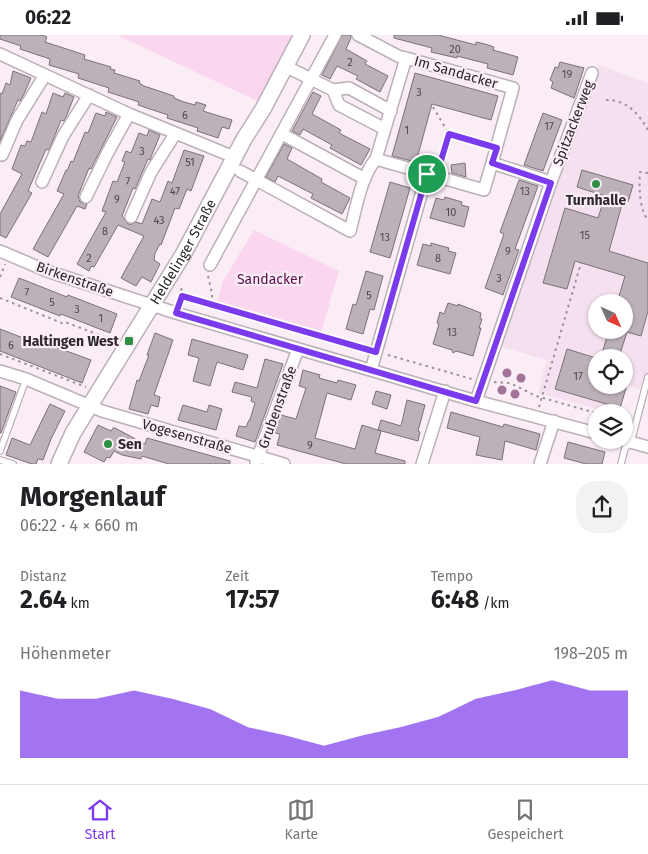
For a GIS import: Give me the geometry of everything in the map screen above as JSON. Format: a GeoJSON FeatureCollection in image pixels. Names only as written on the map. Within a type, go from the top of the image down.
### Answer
{"type":"FeatureCollection","features":[{"type":"Feature","properties":{"kind":"street","name":"Heldelinger Straße"},"geometry":{"type":"LineString","coordinates":[[59,464],[73,433],[237,164],[302,35]]}},
{"type":"Feature","properties":{"kind":"street"},"geometry":{"type":"LineString","coordinates":[[209,270],[335,35]]}},
{"type":"Feature","properties":{"kind":"street"},"geometry":{"type":"LineString","coordinates":[[358,35],[400,57],[406,58]]}},
{"type":"Feature","properties":{"kind":"street"},"geometry":{"type":"LineString","coordinates":[[0,54],[237,164],[256,181],[350,231],[369,167],[376,159]]}},
{"type":"Feature","properties":{"kind":"street","name":"Im Sandacker"},"geometry":{"type":"LineString","coordinates":[[406,58],[513,88],[484,190],[376,159],[392,111],[406,58]]}},
{"type":"Feature","properties":{"kind":"street"},"geometry":{"type":"LineString","coordinates":[[285,66],[333,90],[349,88],[392,111]]}},
{"type":"Feature","properties":{"kind":"street","name":"Spitzackerweg"},"geometry":{"type":"LineString","coordinates":[[476,401],[551,183],[592,73]]}},
{"type":"Feature","properties":{"kind":"street"},"geometry":{"type":"LineString","coordinates":[[2,155],[17,120],[45,75]]}},
{"type":"Feature","properties":{"kind":"street"},"geometry":{"type":"LineString","coordinates":[[333,90],[339,105],[385,129]]}},
{"type":"Feature","properties":{"kind":"street"},"geometry":{"type":"LineString","coordinates":[[42,182],[63,136],[89,95]]}},
{"type":"Feature","properties":{"kind":"street"},"geometry":{"type":"LineString","coordinates":[[86,197],[129,114]]}},
{"type":"Feature","properties":{"kind":"street"},"geometry":{"type":"LineString","coordinates":[[282,133],[365,179]]}},
{"type":"Feature","properties":{"kind":"street"},"geometry":{"type":"LineString","coordinates":[[130,217],[151,172],[175,134]]}},
{"type":"Feature","properties":{"kind":"street"},"geometry":{"type":"LineString","coordinates":[[492,163],[551,183]]}},
{"type":"Feature","properties":{"kind":"street"},"geometry":{"type":"LineString","coordinates":[[370,370],[432,175]]}},
{"type":"Feature","properties":{"kind":"street","name":"Birkenstraße"},"geometry":{"type":"LineString","coordinates":[[0,251],[48,271],[176,313],[476,401],[588,431]]}},
{"type":"Feature","properties":{"kind":"street","name":"Grubenstraße"},"geometry":{"type":"LineString","coordinates":[[257,460],[298,349]]}},
{"type":"Feature","properties":{"kind":"street","name":"Vogesenstraße"},"geometry":{"type":"LineString","coordinates":[[0,371],[26,379],[102,411],[257,460],[284,464]]}},
{"type":"Feature","properties":{"kind":"street"},"geometry":{"type":"LineString","coordinates":[[422,464],[445,391]]}},
{"type":"Feature","properties":{"kind":"street"},"geometry":{"type":"LineString","coordinates":[[540,464],[554,421]]}},
{"type":"Feature","properties":{"kind":"street"},"geometry":{"type":"LineString","coordinates":[[633,443],[648,447]]}},
{"type":"Feature","properties":{"kind":"lane"},"geometry":{"type":"LineString","coordinates":[[633,427],[645,399],[648,377]]}},
{"type":"Feature","properties":{"kind":"lane"},"geometry":{"type":"LineString","coordinates":[[0,451],[26,379]]}},
{"type":"Feature","properties":{"kind":"lane"},"geometry":{"type":"LineString","coordinates":[[621,464],[625,449]]}},
{"type":"Feature","properties":{"kind":"lane"},"geometry":{"type":"LineString","coordinates":[[0,460],[13,464]]}},
{"type":"Feature","properties":{"kind":"path"},"geometry":{"type":"LineString","coordinates":[[606,100],[616,100],[630,108],[640,116],[648,131]]}},
{"type":"Feature","properties":{"kind":"path"},"geometry":{"type":"LineString","coordinates":[[433,107],[449,134],[497,148]]}},
{"type":"Feature","properties":{"kind":"path"},"geometry":{"type":"LineString","coordinates":[[432,175],[449,134]]}},
{"type":"Feature","properties":{"kind":"path"},"geometry":{"type":"LineString","coordinates":[[648,173],[640,172],[639,186],[644,215],[648,220]]}},
{"type":"Feature","properties":{"kind":"path"},"geometry":{"type":"LineString","coordinates":[[536,417],[581,263]]}},
{"type":"Feature","properties":{"kind":"path"},"geometry":{"type":"LineString","coordinates":[[209,270],[212,305]]}},
{"type":"Feature","properties":{"kind":"path"},"geometry":{"type":"LineString","coordinates":[[176,313],[182,296],[180,285]]}},
{"type":"Feature","properties":{"kind":"path"},"geometry":{"type":"LineString","coordinates":[[182,296],[482,382],[510,383],[542,398],[588,411]]}},
{"type":"Feature","properties":{"kind":"path"},"geometry":{"type":"LineString","coordinates":[[0,298],[62,323],[65,322],[127,345]]}},
{"type":"Feature","properties":{"kind":"path"},"geometry":{"type":"LineString","coordinates":[[0,354],[98,392]]}},
{"type":"Feature","properties":{"kind":"shaded area"},"geometry":{"type":"Polygon","coordinates":[[[599,65],[648,83],[648,391],[633,387],[633,349],[588,349],[588,394],[624,394],[622,404],[588,404],[588,406],[538,393],[547,360],[498,346],[599,65]]]}},
{"type":"Feature","properties":{"kind":"green space"},"geometry":{"type":"Polygon","coordinates":[[[117,35],[295,35],[260,102],[117,35]]]}},
{"type":"Feature","properties":{"kind":"green space","name":"Sandacker"},"geometry":{"type":"Polygon","coordinates":[[[254,230],[339,271],[321,333],[217,302],[223,281],[254,230]]]}},
{"type":"Feature","properties":{"kind":"building"},"geometry":{"type":"Polygon","coordinates":[[[0,35],[42,35],[47,37],[45,42],[85,55],[84,59],[111,67],[110,69],[115,70],[114,73],[140,81],[139,83],[144,86],[174,96],[174,98],[184,102],[195,105],[196,102],[206,105],[203,111],[232,120],[229,129],[222,127],[218,138],[197,131],[198,128],[167,118],[168,115],[138,105],[139,102],[108,92],[109,88],[78,78],[79,74],[49,65],[50,59],[20,49],[21,46],[0,39],[0,35]]]}},
{"type":"Feature","properties":{"kind":"building"},"geometry":{"type":"Polygon","coordinates":[[[342,35],[351,35],[346,49],[367,61],[365,64],[388,76],[380,92],[356,79],[358,76],[337,66],[330,79],[322,75],[342,35]]]}},
{"type":"Feature","properties":{"kind":"building"},"geometry":{"type":"Polygon","coordinates":[[[394,35],[438,35],[476,45],[476,42],[485,44],[494,47],[493,50],[518,57],[513,75],[487,68],[488,64],[431,52],[432,48],[394,38],[394,35]]]}},
{"type":"Feature","properties":{"kind":"building"},"geometry":{"type":"Polygon","coordinates":[[[560,62],[584,68],[574,98],[551,88],[553,82],[550,80],[555,67],[558,68],[560,62]]]}},
{"type":"Feature","properties":{"kind":"building"},"geometry":{"type":"Polygon","coordinates":[[[13,71],[31,78],[20,101],[18,100],[0,141],[0,93],[2,94],[6,83],[10,85],[13,71]]]}},
{"type":"Feature","properties":{"kind":"building"},"geometry":{"type":"Polygon","coordinates":[[[415,73],[498,96],[491,120],[432,104],[416,162],[392,156],[415,73]]]}},
{"type":"Feature","properties":{"kind":"building"},"geometry":{"type":"Polygon","coordinates":[[[313,92],[321,96],[312,114],[341,130],[339,133],[370,149],[361,165],[330,148],[332,145],[303,129],[300,135],[292,131],[313,92]]]}},
{"type":"Feature","properties":{"kind":"building"},"geometry":{"type":"Polygon","coordinates":[[[53,93],[63,97],[65,93],[74,97],[64,121],[61,120],[49,150],[46,149],[28,191],[32,193],[6,238],[0,235],[0,214],[22,174],[12,169],[21,145],[25,146],[27,141],[31,142],[42,112],[46,114],[53,93]]]}},
{"type":"Feature","properties":{"kind":"building"},"geometry":{"type":"Polygon","coordinates":[[[106,112],[117,117],[91,169],[89,168],[78,196],[80,202],[87,204],[85,209],[77,206],[48,257],[33,249],[64,194],[57,191],[66,170],[71,161],[73,162],[85,132],[88,133],[96,113],[105,116],[106,112]]]}},
{"type":"Feature","properties":{"kind":"building"},"geometry":{"type":"Polygon","coordinates":[[[543,113],[562,120],[543,171],[524,165],[543,113]]]}},
{"type":"Feature","properties":{"kind":"building"},"geometry":{"type":"Polygon","coordinates":[[[149,130],[160,135],[150,160],[148,159],[135,189],[133,188],[122,216],[128,224],[136,222],[142,224],[152,199],[160,202],[168,181],[172,183],[184,150],[204,156],[191,191],[187,189],[179,209],[175,208],[161,245],[155,253],[154,260],[160,264],[151,282],[142,277],[136,286],[121,278],[144,236],[118,225],[94,267],[91,266],[89,271],[77,264],[106,212],[102,211],[113,181],[117,182],[125,162],[122,161],[126,151],[131,153],[139,133],[147,136],[149,130]]]}},
{"type":"Feature","properties":{"kind":"building"},"geometry":{"type":"Polygon","coordinates":[[[284,144],[292,148],[287,159],[322,179],[321,182],[350,198],[342,214],[311,198],[313,194],[278,176],[275,182],[266,177],[284,144]]]}},
{"type":"Feature","properties":{"kind":"building"},"geometry":{"type":"Polygon","coordinates":[[[465,163],[466,177],[452,173],[451,165],[465,163]]]}},
{"type":"Feature","properties":{"kind":"building"},"geometry":{"type":"Polygon","coordinates":[[[582,170],[633,185],[628,202],[623,201],[609,251],[648,263],[648,311],[641,336],[633,334],[633,294],[620,294],[625,276],[575,261],[567,289],[543,283],[565,208],[598,218],[605,196],[577,187],[582,170]]]}},
{"type":"Feature","properties":{"kind":"building"},"geometry":{"type":"Polygon","coordinates":[[[519,180],[538,186],[515,249],[519,250],[503,295],[485,288],[504,234],[500,232],[519,180]]]}},
{"type":"Feature","properties":{"kind":"building"},"geometry":{"type":"Polygon","coordinates":[[[390,182],[410,188],[390,258],[370,252],[390,182]]]}},
{"type":"Feature","properties":{"kind":"building"},"geometry":{"type":"Polygon","coordinates":[[[445,197],[462,202],[461,205],[469,207],[464,227],[430,218],[436,198],[444,200],[445,197]]]}},
{"type":"Feature","properties":{"kind":"building"},"geometry":{"type":"Polygon","coordinates":[[[431,243],[449,248],[448,251],[456,253],[450,274],[417,265],[423,244],[431,246],[431,243]]]}},
{"type":"Feature","properties":{"kind":"building"},"geometry":{"type":"Polygon","coordinates":[[[366,271],[383,276],[374,310],[370,309],[363,334],[346,329],[353,304],[356,305],[366,271]]]}},
{"type":"Feature","properties":{"kind":"building"},"geometry":{"type":"Polygon","coordinates":[[[19,278],[117,314],[110,333],[11,297],[19,278]]]}},
{"type":"Feature","properties":{"kind":"building"},"geometry":{"type":"Polygon","coordinates":[[[448,303],[458,306],[458,304],[481,313],[480,318],[482,319],[479,328],[481,328],[473,356],[456,351],[453,353],[452,350],[433,344],[439,324],[437,323],[440,312],[444,314],[448,303]]]}},
{"type":"Feature","properties":{"kind":"building"},"geometry":{"type":"Polygon","coordinates":[[[0,329],[49,348],[50,345],[91,360],[82,383],[0,351],[0,329]]]}},
{"type":"Feature","properties":{"kind":"building"},"geometry":{"type":"Polygon","coordinates":[[[155,333],[173,340],[154,395],[160,397],[158,407],[151,405],[148,414],[129,409],[137,380],[139,381],[149,355],[147,355],[155,333]]]}},
{"type":"Feature","properties":{"kind":"building"},"geometry":{"type":"Polygon","coordinates":[[[192,339],[248,355],[243,370],[217,362],[210,386],[193,381],[199,358],[188,355],[192,339]]]}},
{"type":"Feature","properties":{"kind":"building"},"geometry":{"type":"Polygon","coordinates":[[[606,339],[625,339],[622,349],[603,349],[606,339]]]}},
{"type":"Feature","properties":{"kind":"building"},"geometry":{"type":"Polygon","coordinates":[[[567,349],[588,356],[588,394],[624,394],[621,404],[606,404],[555,389],[567,349]]]}},
{"type":"Feature","properties":{"kind":"building"},"geometry":{"type":"Polygon","coordinates":[[[265,359],[283,364],[255,442],[236,436],[239,426],[246,427],[255,403],[251,401],[252,397],[232,392],[235,382],[257,388],[265,359]]]}},
{"type":"Feature","properties":{"kind":"building"},"geometry":{"type":"Polygon","coordinates":[[[303,370],[320,375],[319,378],[337,383],[338,380],[356,385],[351,400],[327,393],[315,438],[355,449],[362,425],[381,431],[375,453],[405,461],[405,464],[346,464],[277,445],[280,434],[275,433],[281,415],[296,419],[306,388],[299,386],[303,370]]]}},
{"type":"Feature","properties":{"kind":"building"},"geometry":{"type":"Polygon","coordinates":[[[0,386],[16,392],[1,433],[0,433],[0,386]]]}},
{"type":"Feature","properties":{"kind":"building"},"geometry":{"type":"Polygon","coordinates":[[[376,391],[391,395],[387,409],[372,404],[376,391]]]}},
{"type":"Feature","properties":{"kind":"building"},"geometry":{"type":"Polygon","coordinates":[[[407,400],[425,405],[418,431],[420,432],[418,441],[378,430],[381,420],[401,426],[407,400]]]}},
{"type":"Feature","properties":{"kind":"building"},"geometry":{"type":"Polygon","coordinates":[[[50,404],[65,411],[43,460],[38,459],[36,464],[32,464],[6,455],[12,438],[30,445],[50,404]]]}},
{"type":"Feature","properties":{"kind":"building"},"geometry":{"type":"Polygon","coordinates":[[[183,405],[207,412],[209,405],[222,409],[216,430],[178,420],[183,405]]]}},
{"type":"Feature","properties":{"kind":"building"},"geometry":{"type":"Polygon","coordinates":[[[451,412],[503,427],[504,424],[540,434],[536,450],[505,441],[502,460],[476,455],[480,437],[447,428],[451,412]]]}},
{"type":"Feature","properties":{"kind":"building"},"geometry":{"type":"Polygon","coordinates":[[[98,425],[111,431],[115,428],[145,444],[147,438],[230,461],[230,464],[169,464],[142,456],[141,459],[122,455],[114,451],[110,458],[107,457],[104,462],[84,452],[98,425]]]}},
{"type":"Feature","properties":{"kind":"building"},"geometry":{"type":"Polygon","coordinates":[[[568,442],[588,447],[588,449],[605,452],[602,464],[586,464],[564,458],[568,442]]]}},
{"type":"Feature","properties":{"kind":"place","name":"Turnhalle"},"geometry":{"type":"Point","coordinates":[596,184]}},
{"type":"Feature","properties":{"kind":"place","name":"Haltingen West"},"geometry":{"type":"Point","coordinates":[129,341]}},
{"type":"Feature","properties":{"kind":"place","name":"Sen"},"geometry":{"type":"Point","coordinates":[108,444]}},
{"type":"Feature","properties":{"kind":"route"},"geometry":{"type":"LineString","coordinates":[[449,134],[497,148],[492,163],[551,183],[476,401],[176,313],[182,296],[376,352],[427,174],[436,177],[449,134]]}}]}
